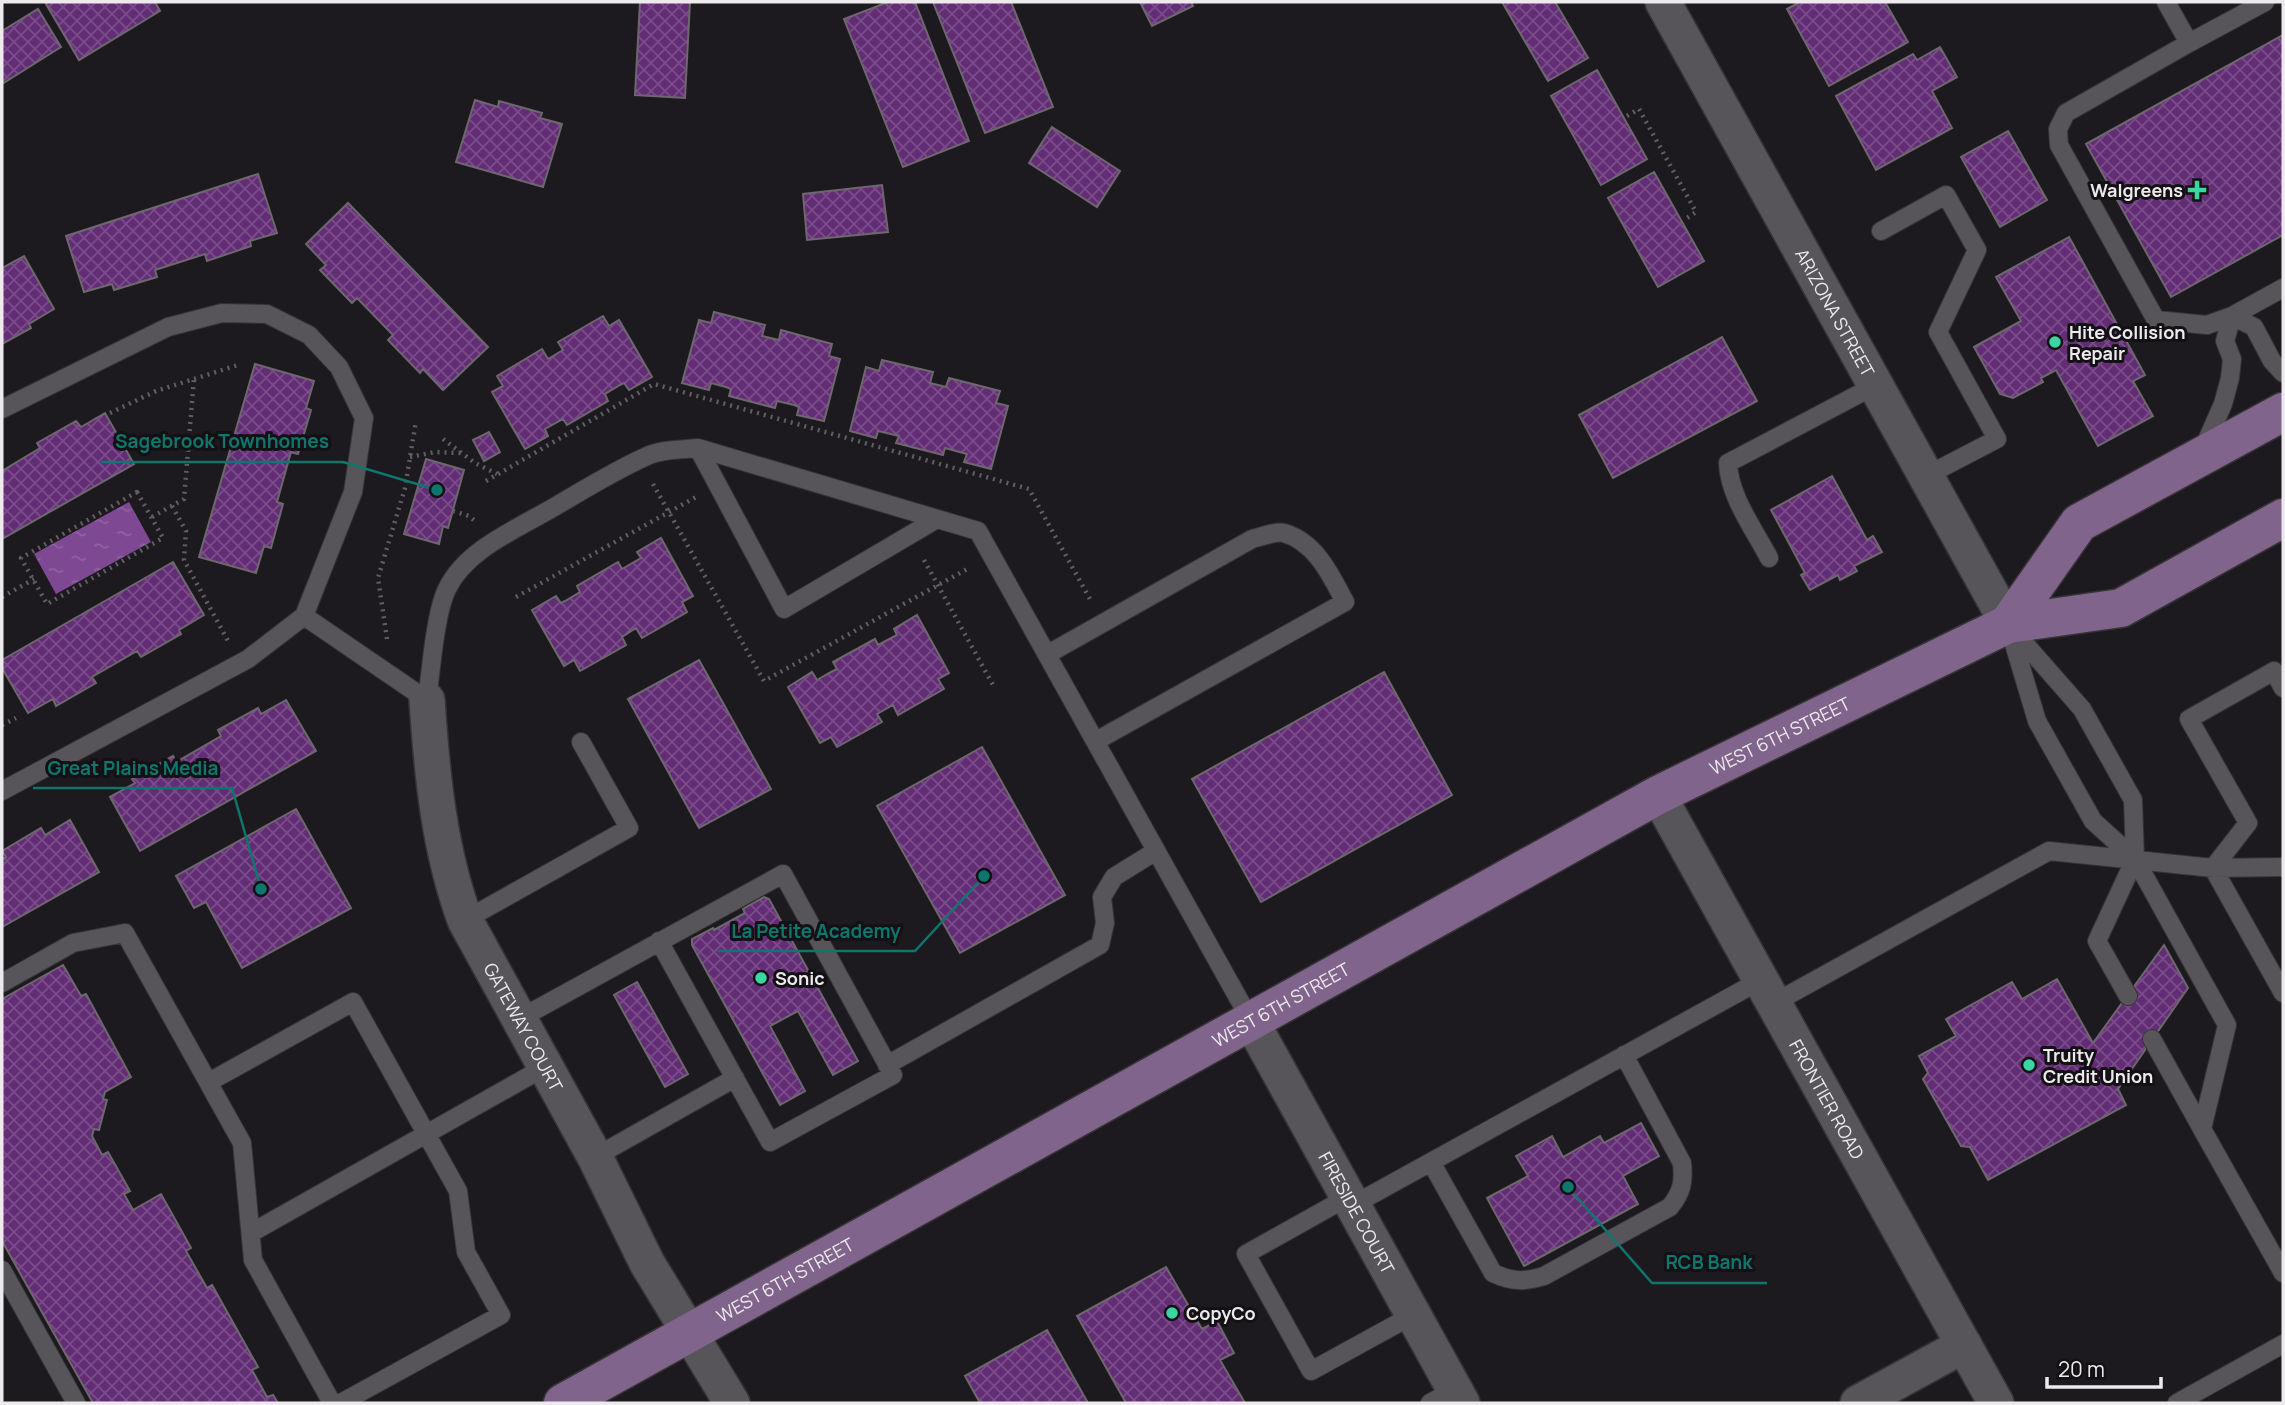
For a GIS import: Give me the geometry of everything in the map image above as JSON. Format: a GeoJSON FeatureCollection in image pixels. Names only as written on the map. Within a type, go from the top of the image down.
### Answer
{"type":"FeatureCollection","features":[{"type":"Feature","properties":{"kind":"main road","name":"WEST 6TH STREET"},"geometry":{"type":"LineString","coordinates":[[2008,624],[2080,523],[2283,412]]}},
{"type":"Feature","properties":{"kind":"main road","name":"WEST 6TH STREET"},"geometry":{"type":"LineString","coordinates":[[563,1403],[1658,795],[2008,624],[2121,608],[2283,518]]}},
{"type":"Feature","properties":{"kind":"street","name":"ARIZONA STREET"},"geometry":{"type":"LineString","coordinates":[[1663,2],[2008,624]]}},
{"type":"Feature","properties":{"kind":"street","name":"GATEWAY COURT"},"geometry":{"type":"LineString","coordinates":[[427,700],[432,774],[446,854],[453,887],[466,920],[595,1157],[647,1263],[733,1403]]}},
{"type":"Feature","properties":{"kind":"street","name":"FRONTIER ROAD"},"geometry":{"type":"LineString","coordinates":[[1658,795],[1996,1403]]}},
{"type":"Feature","properties":{"kind":"street","name":"FIRESIDE COURT"},"geometry":{"type":"LineString","coordinates":[[1251,1021],[1413,1315],[1449,1399]]}},
{"type":"Feature","properties":{"kind":"street"},"geometry":{"type":"LineString","coordinates":[[1858,1403],[1964,1345]]}},
{"type":"Feature","properties":{"kind":"lane"},"geometry":{"type":"LineString","coordinates":[[2166,2],[2189,43]]}},
{"type":"Feature","properties":{"kind":"lane"},"geometry":{"type":"LineString","coordinates":[[2265,2],[2066,113],[2058,129],[2059,145],[2156,320],[2207,325],[2232,316],[2283,288]]}},
{"type":"Feature","properties":{"kind":"lane"},"geometry":{"type":"LineString","coordinates":[[1881,231],[1946,195],[1977,250],[1938,332],[1997,439],[1926,476]]}},
{"type":"Feature","properties":{"kind":"lane"},"geometry":{"type":"LineString","coordinates":[[2,409],[168,327],[222,313],[267,314],[309,335],[340,367],[364,418],[353,492],[304,616],[240,664],[2,791]]}},
{"type":"Feature","properties":{"kind":"lane"},"geometry":{"type":"LineString","coordinates":[[2232,316],[2254,327],[2272,361],[2283,373]]}},
{"type":"Feature","properties":{"kind":"lane"},"geometry":{"type":"LineString","coordinates":[[2199,459],[2223,404],[2230,378],[2232,359],[2225,341],[2232,316]]}},
{"type":"Feature","properties":{"kind":"lane"},"geometry":{"type":"LineString","coordinates":[[1769,558],[1737,496],[1728,475],[1728,463],[1876,385]]}},
{"type":"Feature","properties":{"kind":"lane"},"geometry":{"type":"LineString","coordinates":[[304,616],[427,700],[442,602],[452,579],[463,566],[499,540],[624,466],[658,453],[698,448],[978,531],[1251,1021]]}},
{"type":"Feature","properties":{"kind":"lane"},"geometry":{"type":"LineString","coordinates":[[698,448],[784,609],[937,519]]}},
{"type":"Feature","properties":{"kind":"lane"},"geometry":{"type":"LineString","coordinates":[[1048,654],[1252,539],[1282,532],[1302,542],[1324,564],[1345,602],[1096,741]]}},
{"type":"Feature","properties":{"kind":"lane"},"geometry":{"type":"LineString","coordinates":[[2008,624],[2037,721],[2093,821],[2134,859],[2227,1025],[2202,1129]]}},
{"type":"Feature","properties":{"kind":"lane"},"geometry":{"type":"LineString","coordinates":[[2008,624],[2082,709],[2133,800],[2134,859],[2098,942],[2127,996]]}},
{"type":"Feature","properties":{"kind":"lane"},"geometry":{"type":"LineString","coordinates":[[2213,867],[2248,823],[2189,719],[2274,671],[2283,688]]}},
{"type":"Feature","properties":{"kind":"lane"},"geometry":{"type":"LineString","coordinates":[[466,920],[629,828],[581,742]]}},
{"type":"Feature","properties":{"kind":"lane"},"geometry":{"type":"LineString","coordinates":[[887,1065],[1100,945],[1105,923],[1102,897],[1114,877],[1156,851]]}},
{"type":"Feature","properties":{"kind":"lane"},"geometry":{"type":"LineString","coordinates":[[1413,1315],[1311,1371],[1246,1254],[1431,1162],[1624,1055],[1767,992],[2049,851],[2213,867],[2283,867]]}},
{"type":"Feature","properties":{"kind":"lane"},"geometry":{"type":"LineString","coordinates":[[2213,867],[2281,982]]}},
{"type":"Feature","properties":{"kind":"lane"},"geometry":{"type":"LineString","coordinates":[[519,1019],[659,941],[783,874],[893,1075],[770,1142],[659,941]]}},
{"type":"Feature","properties":{"kind":"lane"},"geometry":{"type":"LineString","coordinates":[[2,984],[73,943],[125,933],[242,1143],[253,1260],[332,1403]]}},
{"type":"Feature","properties":{"kind":"lane"},"geometry":{"type":"LineString","coordinates":[[209,1082],[353,1002],[457,1191],[466,1252],[501,1315],[341,1403]]}},
{"type":"Feature","properties":{"kind":"lane"},"geometry":{"type":"LineString","coordinates":[[2152,1039],[2283,1273]]}},
{"type":"Feature","properties":{"kind":"lane"},"geometry":{"type":"LineString","coordinates":[[1431,1162],[1493,1273],[1508,1280],[1528,1281],[1544,1276],[1670,1207],[1680,1194],[1684,1180],[1682,1163],[1624,1055]]}},
{"type":"Feature","properties":{"kind":"lane"},"geometry":{"type":"LineString","coordinates":[[251,1233],[545,1067]]}},
{"type":"Feature","properties":{"kind":"lane"},"geometry":{"type":"LineString","coordinates":[[595,1157],[734,1079]]}},
{"type":"Feature","properties":{"kind":"lane"},"geometry":{"type":"LineString","coordinates":[[2,1270],[76,1403]]}},
{"type":"Feature","properties":{"kind":"lane"},"geometry":{"type":"LineString","coordinates":[[2177,1403],[2283,1344]]}},
{"type":"Feature","properties":{"kind":"path"},"geometry":{"type":"LineString","coordinates":[[1627,117],[1639,109],[1672,167],[1696,212],[1684,220]]}},
{"type":"Feature","properties":{"kind":"path"},"geometry":{"type":"LineString","coordinates":[[110,413],[156,391],[238,365]]}},
{"type":"Feature","properties":{"kind":"path"},"geometry":{"type":"LineString","coordinates":[[152,517],[184,499],[194,378]]}},
{"type":"Feature","properties":{"kind":"path"},"geometry":{"type":"LineString","coordinates":[[374,664],[388,641],[378,579],[405,488],[416,421]]}},
{"type":"Feature","properties":{"kind":"path"},"geometry":{"type":"LineString","coordinates":[[443,439],[498,475]]}},
{"type":"Feature","properties":{"kind":"path"},"geometry":{"type":"LineString","coordinates":[[410,457],[435,452],[461,453]]}},
{"type":"Feature","properties":{"kind":"path"},"geometry":{"type":"LineString","coordinates":[[516,597],[718,485]]}},
{"type":"Feature","properties":{"kind":"path"},"geometry":{"type":"LineString","coordinates":[[137,492],[152,517],[163,538],[47,604],[21,558],[137,492]]}},
{"type":"Feature","properties":{"kind":"path"},"geometry":{"type":"LineString","coordinates":[[172,506],[186,531],[184,560],[240,664]]}},
{"type":"Feature","properties":{"kind":"path"},"geometry":{"type":"LineString","coordinates":[[910,535],[993,685]]}},
{"type":"Feature","properties":{"kind":"path"},"geometry":{"type":"LineString","coordinates":[[2,597],[34,579]]}},
{"type":"Feature","properties":{"kind":"path"},"geometry":{"type":"LineString","coordinates":[[2,726],[16,718]]}},
{"type":"Feature","properties":{"kind":"water"},"geometry":{"type":"Polygon","coordinates":[[[129,502],[151,542],[56,594],[34,554],[129,502]]]}},
{"type":"Feature","properties":{"kind":"building"},"geometry":{"type":"Polygon","coordinates":[[[155,2],[160,11],[79,60],[46,4],[155,2]]]}},
{"type":"Feature","properties":{"kind":"building"},"geometry":{"type":"Polygon","coordinates":[[[640,2],[690,2],[685,98],[635,95],[640,2]]]}},
{"type":"Feature","properties":{"kind":"building"},"geometry":{"type":"Polygon","coordinates":[[[888,2],[915,2],[969,141],[903,167],[844,19],[888,2]]]}},
{"type":"Feature","properties":{"kind":"building"},"geometry":{"type":"Polygon","coordinates":[[[933,2],[1011,2],[1053,107],[985,133],[933,2]]]}},
{"type":"Feature","properties":{"kind":"building"},"geometry":{"type":"Polygon","coordinates":[[[1140,2],[1191,2],[1193,6],[1152,26],[1140,2]]]}},
{"type":"Feature","properties":{"kind":"building"},"geometry":{"type":"Polygon","coordinates":[[[1502,2],[1555,2],[1588,58],[1548,81],[1502,2]]]}},
{"type":"Feature","properties":{"kind":"building"},"geometry":{"type":"Polygon","coordinates":[[[1800,2],[1885,2],[1908,42],[1829,86],[1787,9],[1800,2]]]}},
{"type":"Feature","properties":{"kind":"building"},"geometry":{"type":"Polygon","coordinates":[[[38,9],[61,47],[2,84],[2,31],[38,9]]]}},
{"type":"Feature","properties":{"kind":"building","name":"Walgreens"},"geometry":{"type":"Polygon","coordinates":[[[2283,35],[2283,235],[2171,297],[2086,144],[2283,35]]]}},
{"type":"Feature","properties":{"kind":"building"},"geometry":{"type":"Polygon","coordinates":[[[1940,47],[1957,77],[1932,91],[1952,128],[1876,170],[1836,96],[1913,54],[1917,60],[1940,47]]]}},
{"type":"Feature","properties":{"kind":"building"},"geometry":{"type":"Polygon","coordinates":[[[1597,70],[1647,159],[1601,185],[1551,96],[1597,70]]]}},
{"type":"Feature","properties":{"kind":"building"},"geometry":{"type":"Polygon","coordinates":[[[475,100],[498,107],[499,101],[542,113],[540,118],[562,124],[543,187],[456,162],[475,100]]]}},
{"type":"Feature","properties":{"kind":"building"},"geometry":{"type":"Polygon","coordinates":[[[1052,127],[1120,171],[1097,207],[1029,163],[1052,127]]]}},
{"type":"Feature","properties":{"kind":"building"},"geometry":{"type":"Polygon","coordinates":[[[2008,131],[2047,200],[2000,227],[1961,157],[2008,131]]]}},
{"type":"Feature","properties":{"kind":"building"},"geometry":{"type":"Polygon","coordinates":[[[1654,172],[1704,261],[1658,287],[1608,198],[1654,172]]]}},
{"type":"Feature","properties":{"kind":"building"},"geometry":{"type":"Polygon","coordinates":[[[258,174],[277,233],[250,241],[251,246],[207,261],[205,254],[155,270],[157,277],[114,290],[112,284],[84,292],[66,236],[258,174]]]}},
{"type":"Feature","properties":{"kind":"building"},"geometry":{"type":"Polygon","coordinates":[[[882,185],[888,232],[807,240],[803,194],[882,185]]]}},
{"type":"Feature","properties":{"kind":"building"},"geometry":{"type":"Polygon","coordinates":[[[348,203],[488,347],[443,390],[423,369],[420,373],[388,340],[393,335],[357,298],[352,303],[320,270],[326,265],[306,244],[348,203]]]}},
{"type":"Feature","properties":{"kind":"building","name":"Hite Collision Repair"},"geometry":{"type":"Polygon","coordinates":[[[2069,237],[2145,375],[2133,381],[2153,416],[2098,446],[2056,370],[2041,378],[2043,382],[2013,398],[2000,394],[1974,347],[2021,321],[1996,277],[2069,237]]]}},
{"type":"Feature","properties":{"kind":"building"},"geometry":{"type":"Polygon","coordinates":[[[24,256],[54,309],[29,324],[31,328],[2,344],[2,268],[24,256]]]}},
{"type":"Feature","properties":{"kind":"building"},"geometry":{"type":"Polygon","coordinates":[[[714,312],[765,325],[762,336],[779,340],[781,330],[832,344],[829,356],[840,359],[824,421],[797,415],[799,407],[794,405],[777,401],[775,408],[729,396],[731,389],[726,387],[711,383],[709,390],[682,383],[699,320],[711,323],[714,312]]]}},
{"type":"Feature","properties":{"kind":"building"},"geometry":{"type":"Polygon","coordinates":[[[603,316],[609,326],[619,320],[652,377],[629,390],[624,383],[620,385],[605,394],[608,401],[567,425],[563,419],[545,429],[548,436],[525,449],[492,392],[503,386],[497,376],[542,349],[548,359],[563,350],[558,342],[603,316]]]}},
{"type":"Feature","properties":{"kind":"building"},"geometry":{"type":"Polygon","coordinates":[[[1722,337],[1757,401],[1613,478],[1579,415],[1722,337]]]}},
{"type":"Feature","properties":{"kind":"building"},"geometry":{"type":"Polygon","coordinates":[[[882,360],[933,372],[930,383],[946,387],[949,378],[1000,391],[996,403],[1008,406],[991,469],[964,462],[967,454],[945,448],[943,455],[896,443],[899,436],[878,431],[876,438],[850,431],[866,367],[879,371],[882,360]]]}},
{"type":"Feature","properties":{"kind":"building"},"geometry":{"type":"Polygon","coordinates":[[[255,364],[314,381],[306,408],[311,410],[298,454],[291,452],[277,502],[283,504],[271,548],[264,546],[256,573],[199,557],[255,364]]]}},
{"type":"Feature","properties":{"kind":"building"},"geometry":{"type":"Polygon","coordinates":[[[105,413],[134,464],[2,539],[2,471],[40,448],[37,443],[76,421],[81,427],[105,413]]]}},
{"type":"Feature","properties":{"kind":"building"},"geometry":{"type":"Polygon","coordinates":[[[489,432],[500,452],[484,461],[473,440],[489,432]]]}},
{"type":"Feature","properties":{"kind":"building"},"geometry":{"type":"Polygon","coordinates":[[[426,459],[464,470],[448,528],[443,526],[439,544],[404,534],[426,459]]]}},
{"type":"Feature","properties":{"kind":"building"},"geometry":{"type":"Polygon","coordinates":[[[1832,476],[1867,540],[1873,536],[1882,552],[1854,566],[1857,571],[1840,580],[1838,575],[1810,590],[1801,575],[1805,573],[1771,510],[1832,476]]]}},
{"type":"Feature","properties":{"kind":"building"},"geometry":{"type":"Polygon","coordinates":[[[661,538],[693,596],[682,602],[687,612],[642,638],[636,628],[622,637],[626,645],[580,671],[574,660],[564,666],[532,610],[556,596],[561,603],[565,601],[580,592],[577,586],[618,562],[622,569],[641,558],[637,552],[661,538]]]}},
{"type":"Feature","properties":{"kind":"building"},"geometry":{"type":"Polygon","coordinates":[[[173,562],[204,615],[179,630],[181,634],[141,657],[137,651],[92,677],[96,683],[56,706],[53,699],[28,713],[2,668],[2,660],[173,562]]]}},
{"type":"Feature","properties":{"kind":"building"},"geometry":{"type":"Polygon","coordinates":[[[917,615],[949,673],[938,679],[944,689],[898,715],[893,705],[877,714],[882,722],[837,747],[831,737],[820,743],[788,687],[812,672],[817,680],[837,669],[833,662],[875,639],[878,645],[897,635],[894,629],[917,615]]]}},
{"type":"Feature","properties":{"kind":"building"},"geometry":{"type":"Polygon","coordinates":[[[699,660],[771,789],[699,828],[628,699],[699,660]]]}},
{"type":"Feature","properties":{"kind":"building"},"geometry":{"type":"Polygon","coordinates":[[[1384,672],[1452,795],[1261,902],[1192,779],[1384,672]]]}},
{"type":"Feature","properties":{"kind":"building"},"geometry":{"type":"Polygon","coordinates":[[[286,700],[316,751],[140,851],[110,797],[135,783],[132,779],[173,756],[176,762],[221,736],[218,730],[258,708],[261,714],[286,700]]]}},
{"type":"Feature","properties":{"kind":"building"},"geometry":{"type":"Polygon","coordinates":[[[982,747],[1065,895],[960,953],[877,806],[982,747]]]}},
{"type":"Feature","properties":{"kind":"building"},"geometry":{"type":"Polygon","coordinates":[[[296,809],[351,908],[242,968],[206,902],[194,908],[176,876],[296,809]]]}},
{"type":"Feature","properties":{"kind":"building"},"geometry":{"type":"Polygon","coordinates":[[[70,820],[99,872],[2,927],[2,859],[6,857],[2,851],[41,828],[45,835],[70,820]]]}},
{"type":"Feature","properties":{"kind":"building","name":"Sonic"},"geometry":{"type":"Polygon","coordinates":[[[764,897],[769,899],[858,1061],[833,1075],[798,1011],[770,1026],[805,1091],[780,1105],[692,945],[692,939],[745,913],[743,909],[764,897]]]}},
{"type":"Feature","properties":{"kind":"building","name":"Truity Credit Union"},"geometry":{"type":"Polygon","coordinates":[[[2164,945],[2188,988],[2118,1089],[2126,1105],[1988,1180],[1970,1147],[1961,1146],[1923,1079],[1928,1073],[1919,1056],[1956,1036],[1946,1019],[2012,982],[2022,999],[2057,979],[2093,1043],[2164,945]]]}},
{"type":"Feature","properties":{"kind":"building"},"geometry":{"type":"Polygon","coordinates":[[[63,965],[81,996],[86,994],[131,1077],[105,1092],[103,1099],[107,1100],[99,1130],[94,1129],[92,1136],[102,1155],[108,1152],[130,1191],[124,1194],[133,1210],[161,1194],[191,1248],[186,1251],[207,1288],[212,1285],[258,1367],[252,1370],[267,1397],[273,1395],[278,1403],[93,1403],[2,1241],[2,999],[63,965]]]}},
{"type":"Feature","properties":{"kind":"building"},"geometry":{"type":"Polygon","coordinates":[[[637,982],[688,1074],[665,1087],[614,995],[637,982]]]}},
{"type":"Feature","properties":{"kind":"building"},"geometry":{"type":"Polygon","coordinates":[[[1641,1123],[1659,1156],[1623,1176],[1638,1204],[1524,1266],[1487,1198],[1528,1176],[1516,1156],[1552,1136],[1563,1157],[1600,1136],[1604,1143],[1641,1123]]]}},
{"type":"Feature","properties":{"kind":"building"},"geometry":{"type":"Polygon","coordinates":[[[1166,1267],[1202,1329],[1217,1321],[1234,1353],[1220,1360],[1245,1403],[1126,1403],[1077,1316],[1166,1267]]]}},
{"type":"Feature","properties":{"kind":"building"},"geometry":{"type":"Polygon","coordinates":[[[1047,1330],[1088,1403],[980,1403],[965,1376],[1047,1330]]]}},
{"type":"Feature","properties":{"kind":"place","name":"Walgreens"},"geometry":{"type":"Point","coordinates":[2197,190]}},
{"type":"Feature","properties":{"kind":"place","name":"Hite Collision Repair"},"geometry":{"type":"Point","coordinates":[2055,342]}},
{"type":"Feature","properties":{"kind":"place","name":"Sagebrook Townhomes"},"geometry":{"type":"Point","coordinates":[437,490]}},
{"type":"Feature","properties":{"kind":"place","name":"La Petite Academy"},"geometry":{"type":"Point","coordinates":[984,876]}},
{"type":"Feature","properties":{"kind":"place","name":"Great Plains Media"},"geometry":{"type":"Point","coordinates":[261,889]}},
{"type":"Feature","properties":{"kind":"place","name":"Sonic"},"geometry":{"type":"Point","coordinates":[761,978]}},
{"type":"Feature","properties":{"kind":"place","name":"Truity Credit Union"},"geometry":{"type":"Point","coordinates":[2029,1065]}},
{"type":"Feature","properties":{"kind":"place","name":"RCB Bank"},"geometry":{"type":"Point","coordinates":[1568,1187]}},
{"type":"Feature","properties":{"kind":"place","name":"CopyCo"},"geometry":{"type":"Point","coordinates":[1172,1313]}}]}
